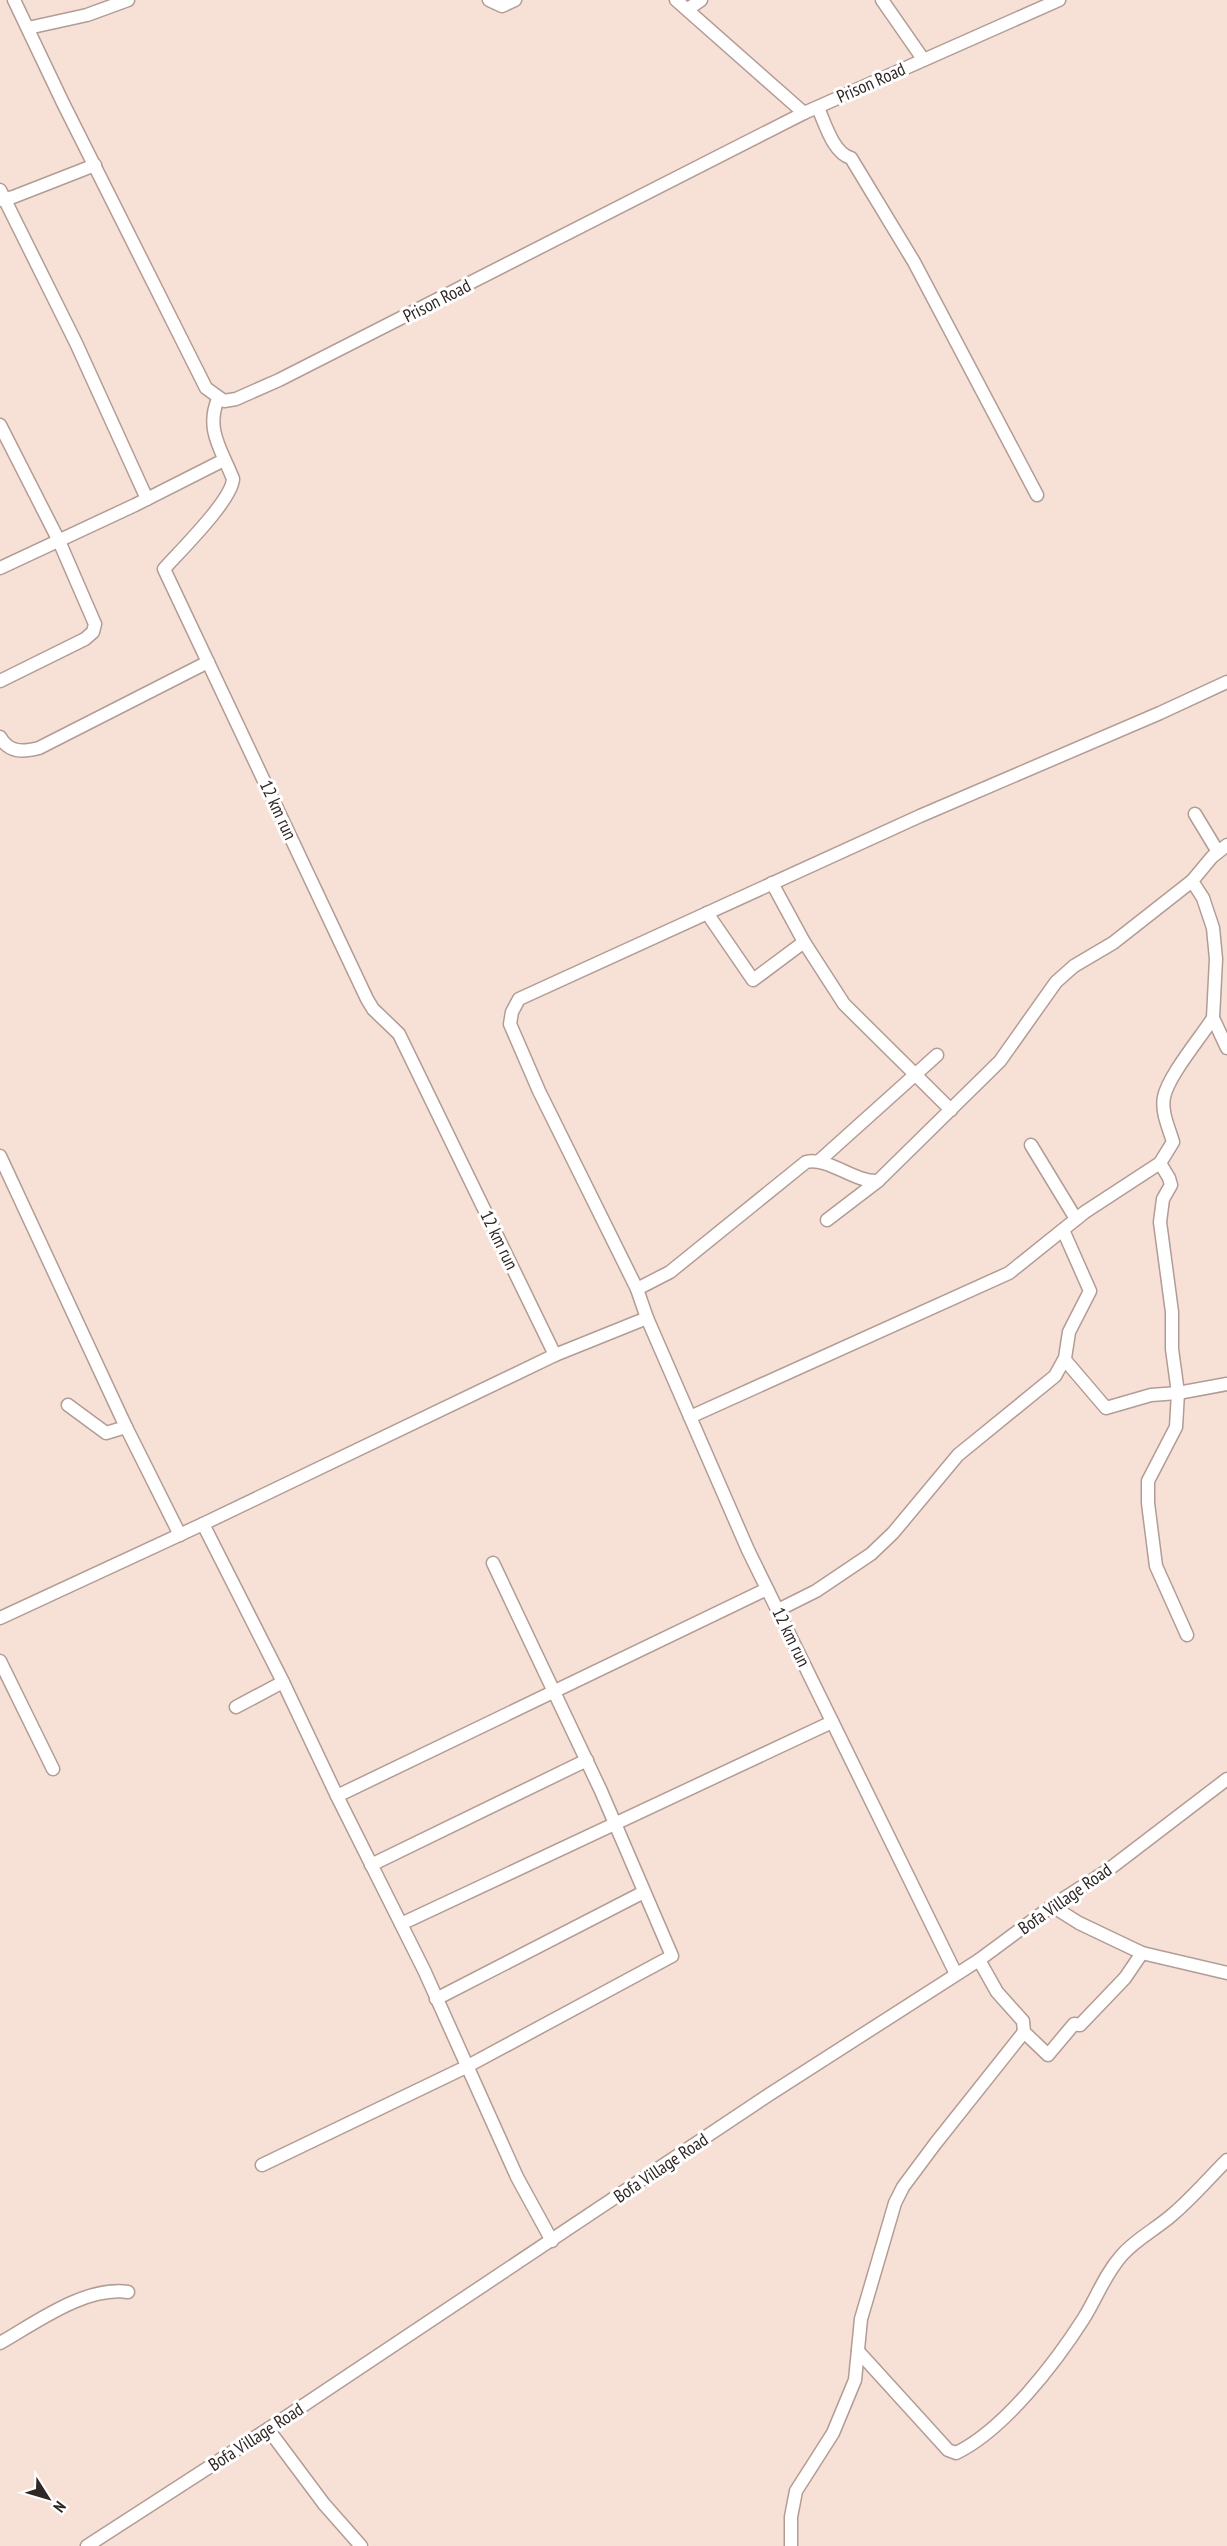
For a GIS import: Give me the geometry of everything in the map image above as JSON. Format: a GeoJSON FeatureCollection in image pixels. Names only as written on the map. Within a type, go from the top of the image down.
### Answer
{"type":"FeatureCollection","features":[{"type":"Feature","properties":{"kind":"street"},"geometry":{"type":"LineString","coordinates":[[14,0],[206,388],[218,399]]}},
{"type":"Feature","properties":{"kind":"street"},"geometry":{"type":"LineString","coordinates":[[28,28],[87,15],[128,0]]}},
{"type":"Feature","properties":{"kind":"street"},"geometry":{"type":"LineString","coordinates":[[489,0],[502,6],[515,0]]}},
{"type":"Feature","properties":{"kind":"street"},"geometry":{"type":"LineString","coordinates":[[676,0],[804,113]]}},
{"type":"Feature","properties":{"kind":"street"},"geometry":{"type":"LineString","coordinates":[[688,9],[701,0]]}},
{"type":"Feature","properties":{"kind":"street"},"geometry":{"type":"LineString","coordinates":[[882,0],[923,59]]}},
{"type":"Feature","properties":{"kind":"street","name":"Prison Road"},"geometry":{"type":"LineString","coordinates":[[218,399],[236,399],[279,381],[804,113],[1059,0]]}},
{"type":"Feature","properties":{"kind":"street"},"geometry":{"type":"LineString","coordinates":[[818,108],[842,156],[851,158],[914,262],[1036,495]]}},
{"type":"Feature","properties":{"kind":"street"},"geometry":{"type":"LineString","coordinates":[[1,196],[13,197],[95,165]]}},
{"type":"Feature","properties":{"kind":"street"},"geometry":{"type":"LineString","coordinates":[[1,196],[76,343],[147,499]]}},
{"type":"Feature","properties":{"kind":"street","name":"12 km run"},"geometry":{"type":"LineString","coordinates":[[218,399],[212,415],[212,425],[233,479],[232,486],[215,511],[164,569],[367,999],[373,1009],[399,1034],[555,1355]]}},
{"type":"Feature","properties":{"kind":"street"},"geometry":{"type":"LineString","coordinates":[[0,425],[59,541],[95,624],[93,632],[85,639],[0,681]]}},
{"type":"Feature","properties":{"kind":"street"},"geometry":{"type":"LineString","coordinates":[[0,568],[147,499],[224,459]]}},
{"type":"Feature","properties":{"kind":"street"},"geometry":{"type":"LineString","coordinates":[[0,737],[12,749],[25,752],[39,748],[208,663]]}},
{"type":"Feature","properties":{"kind":"street","name":"12 km run"},"geometry":{"type":"LineString","coordinates":[[956,1974],[767,1589],[647,1318],[637,1289],[539,1091],[510,1024],[512,1012],[519,999],[920,816],[1227,682]]}},
{"type":"Feature","properties":{"kind":"street"},"geometry":{"type":"LineString","coordinates":[[827,1220],[878,1181],[1000,1061],[1056,982],[1074,966],[1113,943],[1192,880],[1222,849],[1195,814]]}},
{"type":"Feature","properties":{"kind":"street"},"geometry":{"type":"LineString","coordinates":[[1192,880],[1203,898],[1213,928],[1216,959],[1213,1018],[1227,1048]]}},
{"type":"Feature","properties":{"kind":"street"},"geometry":{"type":"LineString","coordinates":[[772,883],[804,942],[844,1004],[951,1110]]}},
{"type":"Feature","properties":{"kind":"street"},"geometry":{"type":"LineString","coordinates":[[707,913],[753,980],[804,942]]}},
{"type":"Feature","properties":{"kind":"street"},"geometry":{"type":"LineString","coordinates":[[690,1417],[1009,1274],[1076,1219],[1160,1163],[1173,1142],[1164,1113],[1164,1097],[1169,1084],[1213,1018]]}},
{"type":"Feature","properties":{"kind":"street"},"geometry":{"type":"LineString","coordinates":[[819,1161],[937,1055]]}},
{"type":"Feature","properties":{"kind":"street"},"geometry":{"type":"LineString","coordinates":[[1031,1145],[1076,1219]]}},
{"type":"Feature","properties":{"kind":"street"},"geometry":{"type":"LineString","coordinates":[[0,1156],[126,1427],[180,1535]]}},
{"type":"Feature","properties":{"kind":"street"},"geometry":{"type":"LineString","coordinates":[[637,1289],[670,1272],[806,1162],[819,1161],[867,1181],[878,1181]]}},
{"type":"Feature","properties":{"kind":"street"},"geometry":{"type":"LineString","coordinates":[[1160,1163],[1171,1185],[1162,1199],[1160,1222],[1172,1312],[1172,1349],[1178,1393],[1176,1427],[1148,1480],[1148,1503],[1156,1566],[1187,1635]]}},
{"type":"Feature","properties":{"kind":"street"},"geometry":{"type":"LineString","coordinates":[[778,1610],[816,1591],[871,1554],[893,1533],[958,1455],[1055,1376],[1065,1360],[1069,1332],[1090,1291],[1063,1230]]}},
{"type":"Feature","properties":{"kind":"street"},"geometry":{"type":"LineString","coordinates":[[0,1618],[180,1535],[555,1355],[647,1318]]}},
{"type":"Feature","properties":{"kind":"street"},"geometry":{"type":"LineString","coordinates":[[1065,1360],[1106,1408],[1151,1395],[1178,1393],[1227,1384]]}},
{"type":"Feature","properties":{"kind":"street"},"geometry":{"type":"LineString","coordinates":[[68,1404],[106,1433],[126,1427]]}},
{"type":"Feature","properties":{"kind":"street"},"geometry":{"type":"LineString","coordinates":[[203,1524],[284,1682],[337,1796],[401,1924],[517,2177],[552,2241]]}},
{"type":"Feature","properties":{"kind":"street"},"geometry":{"type":"LineString","coordinates":[[262,2165],[466,2067],[672,1956],[587,1760],[494,1563]]}},
{"type":"Feature","properties":{"kind":"street"},"geometry":{"type":"LineString","coordinates":[[337,1796],[767,1589]]}},
{"type":"Feature","properties":{"kind":"street"},"geometry":{"type":"LineString","coordinates":[[0,1661],[53,1769]]}},
{"type":"Feature","properties":{"kind":"street"},"geometry":{"type":"LineString","coordinates":[[236,1707],[284,1682]]}},
{"type":"Feature","properties":{"kind":"street"},"geometry":{"type":"LineString","coordinates":[[401,1924],[832,1722]]}},
{"type":"Feature","properties":{"kind":"street"},"geometry":{"type":"LineString","coordinates":[[371,1865],[587,1760]]}},
{"type":"Feature","properties":{"kind":"street","name":"Bofa Village Road"},"geometry":{"type":"LineString","coordinates":[[87,2546],[268,2429],[771,2094],[979,1960],[1052,1906],[1108,1870],[1227,1779]]}},
{"type":"Feature","properties":{"kind":"street"},"geometry":{"type":"LineString","coordinates":[[436,1999],[644,1892]]}},
{"type":"Feature","properties":{"kind":"street"},"geometry":{"type":"LineString","coordinates":[[1052,1906],[1079,1923],[1142,1953],[1227,1972]]}},
{"type":"Feature","properties":{"kind":"street"},"geometry":{"type":"LineString","coordinates":[[979,1960],[998,1992],[1023,2021],[1024,2032],[1048,2055],[1074,2024],[1080,2025],[1125,1978],[1142,1953]]}},
{"type":"Feature","properties":{"kind":"street"},"geometry":{"type":"LineString","coordinates":[[791,2546],[791,2517],[796,2491],[833,2433],[855,2380],[861,2319],[895,2203],[929,2151],[1024,2032]]}},
{"type":"Feature","properties":{"kind":"street"},"geometry":{"type":"LineString","coordinates":[[858,2351],[948,2450],[956,2453],[965,2449],[998,2423],[1034,2386],[1074,2333],[1101,2285],[1122,2255],[1177,2211],[1227,2160]]}},
{"type":"Feature","properties":{"kind":"street"},"geometry":{"type":"LineString","coordinates":[[0,2343],[90,2295],[112,2290],[128,2292]]}},
{"type":"Feature","properties":{"kind":"street"},"geometry":{"type":"LineString","coordinates":[[268,2429],[324,2504],[361,2546]]}}]}
